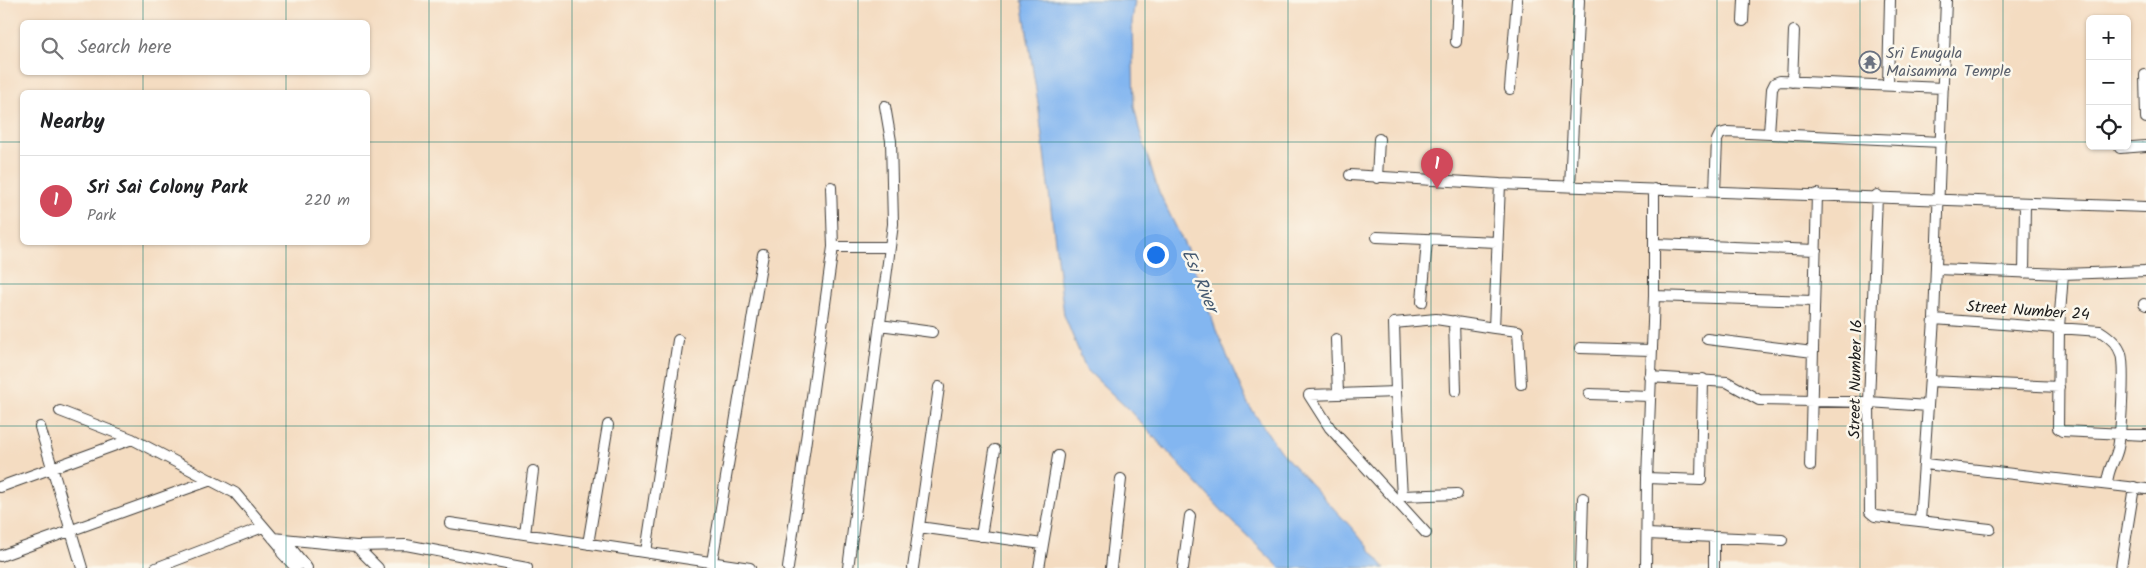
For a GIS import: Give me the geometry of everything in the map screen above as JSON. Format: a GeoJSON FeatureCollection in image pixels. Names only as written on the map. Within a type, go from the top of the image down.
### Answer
{"type":"FeatureCollection","features":[{"type":"Feature","properties":{"kind":"street"},"geometry":{"type":"LineString","coordinates":[[1456,42],[1458,0]]}},
{"type":"Feature","properties":{"kind":"street"},"geometry":{"type":"LineString","coordinates":[[1510,89],[1517,0]]}},
{"type":"Feature","properties":{"kind":"street"},"geometry":{"type":"LineString","coordinates":[[1570,186],[1579,0]]}},
{"type":"Feature","properties":{"kind":"street"},"geometry":{"type":"LineString","coordinates":[[1743,21],[1744,0]]}},
{"type":"Feature","properties":{"kind":"street"},"geometry":{"type":"LineString","coordinates":[[1888,85],[1890,0]]}},
{"type":"Feature","properties":{"kind":"street"},"geometry":{"type":"LineString","coordinates":[[1946,0],[1940,200],[1920,521],[1990,529]]}},
{"type":"Feature","properties":{"kind":"street"},"geometry":{"type":"LineString","coordinates":[[1792,82],[1794,31]]}},
{"type":"Feature","properties":{"kind":"street"},"geometry":{"type":"LineString","coordinates":[[2145,75],[2146,118]]}},
{"type":"Feature","properties":{"kind":"street"},"geometry":{"type":"LineString","coordinates":[[1770,134],[1775,83],[1780,81],[1943,88]]}},
{"type":"Feature","properties":{"kind":"street"},"geometry":{"type":"LineString","coordinates":[[848,568],[893,224],[891,141],[885,106]]}},
{"type":"Feature","properties":{"kind":"street"},"geometry":{"type":"LineString","coordinates":[[1715,191],[1717,140],[1720,134],[1770,134],[1941,142]]}},
{"type":"Feature","properties":{"kind":"street"},"geometry":{"type":"LineString","coordinates":[[1377,178],[1379,139]]}},
{"type":"Feature","properties":{"kind":"street"},"geometry":{"type":"LineString","coordinates":[[2131,147],[2146,146]]}},
{"type":"Feature","properties":{"kind":"street"},"geometry":{"type":"LineString","coordinates":[[1350,175],[1500,184],[1877,196],[2025,204],[2146,206]]}},
{"type":"Feature","properties":{"kind":"street"},"geometry":{"type":"LineString","coordinates":[[1494,328],[1500,184]]}},
{"type":"Feature","properties":{"kind":"street"},"geometry":{"type":"LineString","coordinates":[[788,568],[832,247],[831,187]]}},
{"type":"Feature","properties":{"kind":"street"},"geometry":{"type":"LineString","coordinates":[[1646,568],[1647,478],[1654,296],[1654,189]]}},
{"type":"Feature","properties":{"kind":"street"},"geometry":{"type":"LineString","coordinates":[[1810,466],[1817,194]]}},
{"type":"Feature","properties":{"kind":"street","name":"Street Number 16"},"geometry":{"type":"LineString","coordinates":[[1877,196],[1869,402],[1870,512],[1875,516],[1920,521]]}},
{"type":"Feature","properties":{"kind":"street"},"geometry":{"type":"LineString","coordinates":[[2024,273],[2025,204]]}},
{"type":"Feature","properties":{"kind":"street"},"geometry":{"type":"LineString","coordinates":[[1377,236],[1498,242]]}},
{"type":"Feature","properties":{"kind":"street"},"geometry":{"type":"LineString","coordinates":[[1422,302],[1428,240]]}},
{"type":"Feature","properties":{"kind":"street"},"geometry":{"type":"LineString","coordinates":[[1654,244],[1816,250]]}},
{"type":"Feature","properties":{"kind":"street"},"geometry":{"type":"LineString","coordinates":[[832,247],[890,247]]}},
{"type":"Feature","properties":{"kind":"street"},"geometry":{"type":"LineString","coordinates":[[712,562],[762,254]]}},
{"type":"Feature","properties":{"kind":"street"},"geometry":{"type":"LineString","coordinates":[[1936,269],[2063,274],[2146,271]]}},
{"type":"Feature","properties":{"kind":"street"},"geometry":{"type":"LineString","coordinates":[[2063,274],[2059,327],[2059,387],[2056,423],[2058,428],[2062,431],[2119,432],[2146,435]]}},
{"type":"Feature","properties":{"kind":"street"},"geometry":{"type":"LineString","coordinates":[[1654,296],[1814,301]]}},
{"type":"Feature","properties":{"kind":"street"},"geometry":{"type":"LineString","coordinates":[[1399,499],[1394,322],[1436,319],[1518,331],[1520,384]]}},
{"type":"Feature","properties":{"kind":"street","name":"Street Number 24"},"geometry":{"type":"LineString","coordinates":[[1934,319],[2100,331],[2117,346],[2122,361],[2118,446],[2108,470],[2106,484]]}},
{"type":"Feature","properties":{"kind":"street"},"geometry":{"type":"LineString","coordinates":[[1454,321],[1456,391]]}},
{"type":"Feature","properties":{"kind":"street"},"geometry":{"type":"LineString","coordinates":[[880,324],[932,332]]}},
{"type":"Feature","properties":{"kind":"street"},"geometry":{"type":"LineString","coordinates":[[1707,338],[1813,352]]}},
{"type":"Feature","properties":{"kind":"street"},"geometry":{"type":"LineString","coordinates":[[1336,339],[1338,394]]}},
{"type":"Feature","properties":{"kind":"street"},"geometry":{"type":"LineString","coordinates":[[646,552],[678,340]]}},
{"type":"Feature","properties":{"kind":"street"},"geometry":{"type":"LineString","coordinates":[[1580,348],[1652,350]]}},
{"type":"Feature","properties":{"kind":"street"},"geometry":{"type":"LineString","coordinates":[[1650,377],[1704,379],[1727,382],[1758,400],[1869,402],[1928,406]]}},
{"type":"Feature","properties":{"kind":"street"},"geometry":{"type":"LineString","coordinates":[[1647,478],[1701,480],[1704,379]]}},
{"type":"Feature","properties":{"kind":"street"},"geometry":{"type":"LineString","coordinates":[[1930,381],[2059,387]]}},
{"type":"Feature","properties":{"kind":"street"},"geometry":{"type":"LineString","coordinates":[[913,568],[939,387]]}},
{"type":"Feature","properties":{"kind":"street"},"geometry":{"type":"LineString","coordinates":[[1396,392],[1309,395],[1330,428],[1399,499],[1426,533]]}},
{"type":"Feature","properties":{"kind":"street"},"geometry":{"type":"LineString","coordinates":[[1589,394],[1650,396]]}},
{"type":"Feature","properties":{"kind":"street"},"geometry":{"type":"LineString","coordinates":[[60,411],[132,439],[235,493],[281,547],[282,553],[296,568]]}},
{"type":"Feature","properties":{"kind":"street"},"geometry":{"type":"LineString","coordinates":[[588,544],[608,425]]}},
{"type":"Feature","properties":{"kind":"street"},"geometry":{"type":"LineString","coordinates":[[40,428],[82,568]]}},
{"type":"Feature","properties":{"kind":"street"},"geometry":{"type":"LineString","coordinates":[[0,487],[132,439]]}},
{"type":"Feature","properties":{"kind":"street"},"geometry":{"type":"LineString","coordinates":[[981,536],[995,450]]}},
{"type":"Feature","properties":{"kind":"street"},"geometry":{"type":"LineString","coordinates":[[1039,568],[1058,456]]}},
{"type":"Feature","properties":{"kind":"street"},"geometry":{"type":"LineString","coordinates":[[1925,464],[2146,489]]}},
{"type":"Feature","properties":{"kind":"street"},"geometry":{"type":"LineString","coordinates":[[525,534],[533,472]]}},
{"type":"Feature","properties":{"kind":"street"},"geometry":{"type":"LineString","coordinates":[[1111,568],[1121,479]]}},
{"type":"Feature","properties":{"kind":"street"},"geometry":{"type":"LineString","coordinates":[[0,556],[211,480]]}},
{"type":"Feature","properties":{"kind":"street"},"geometry":{"type":"LineString","coordinates":[[2121,568],[2134,488]]}},
{"type":"Feature","properties":{"kind":"street"},"geometry":{"type":"LineString","coordinates":[[1399,499],[1457,494]]}},
{"type":"Feature","properties":{"kind":"street"},"geometry":{"type":"LineString","coordinates":[[1581,568],[1583,498]]}},
{"type":"Feature","properties":{"kind":"street"},"geometry":{"type":"LineString","coordinates":[[1183,568],[1190,516]]}},
{"type":"Feature","properties":{"kind":"street"},"geometry":{"type":"LineString","coordinates":[[450,523],[750,568]]}},
{"type":"Feature","properties":{"kind":"street"},"geometry":{"type":"LineString","coordinates":[[156,568],[263,527]]}},
{"type":"Feature","properties":{"kind":"street"},"geometry":{"type":"LineString","coordinates":[[919,527],[1042,544]]}},
{"type":"Feature","properties":{"kind":"street"},"geometry":{"type":"LineString","coordinates":[[1647,534],[1782,540]]}},
{"type":"Feature","properties":{"kind":"street"},"geometry":{"type":"LineString","coordinates":[[1714,537],[1714,568]]}},
{"type":"Feature","properties":{"kind":"street"},"geometry":{"type":"LineString","coordinates":[[273,538],[356,546],[406,545],[527,568]]}},
{"type":"Feature","properties":{"kind":"street"},"geometry":{"type":"LineString","coordinates":[[356,546],[378,568]]}},
{"type":"Feature","properties":{"kind":"street"},"geometry":{"type":"LineString","coordinates":[[281,547],[291,548],[307,568]]}},
{"type":"Feature","properties":{"kind":"water"},"geometry":{"type":"Polygon","coordinates":[[[1022,0],[1135,0],[1132,22],[1134,106],[1139,128],[1158,190],[1191,258],[1216,330],[1248,404],[1280,451],[1352,528],[1385,568],[1280,568],[1225,514],[1129,410],[1086,369],[1064,315],[1038,103],[1022,0]]]}},
{"type":"Feature","properties":{"kind":"place","name":"Sri Enugula Maisamma Temple"},"geometry":{"type":"Point","coordinates":[1870,62]}},
{"type":"Feature","properties":{"kind":"place","name":"Sri Sai Colony Park"},"geometry":{"type":"Point","coordinates":[1437,189]}},
{"type":"Feature","properties":{"kind":"water label","name":"Esi River"},"geometry":{"type":"Point","coordinates":[1199,281]}}]}
